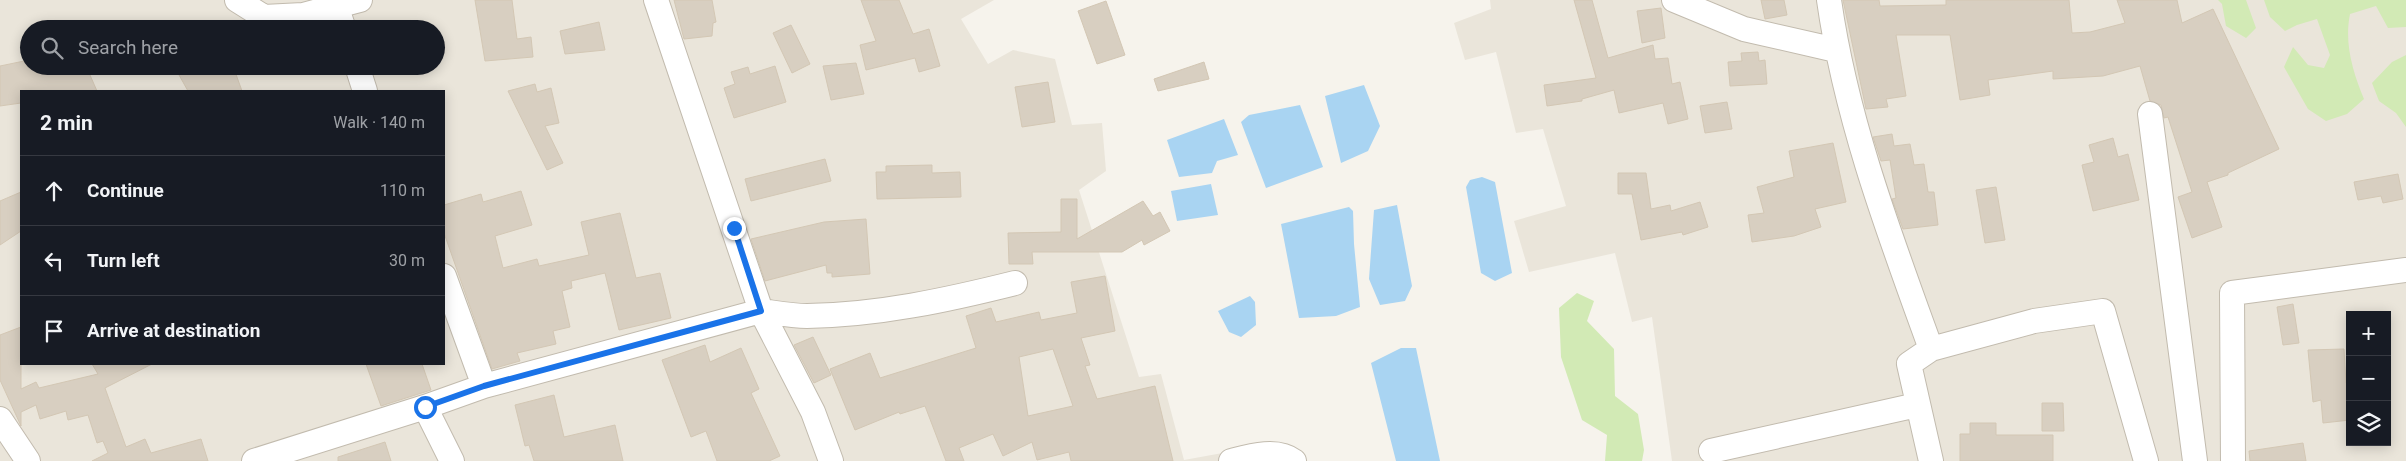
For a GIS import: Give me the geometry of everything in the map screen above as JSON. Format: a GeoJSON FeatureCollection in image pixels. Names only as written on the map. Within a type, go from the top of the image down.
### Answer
{"type":"FeatureCollection","features":[{"type":"Feature","properties":{"kind":"street"},"geometry":{"type":"LineString","coordinates":[[237,0],[264,16],[303,15],[360,0]]}},
{"type":"Feature","properties":{"kind":"street"},"geometry":{"type":"LineString","coordinates":[[656,0],[761,311],[813,412],[831,461]]}},
{"type":"Feature","properties":{"kind":"street"},"geometry":{"type":"LineString","coordinates":[[1674,0],[1744,29],[1836,50]]}},
{"type":"Feature","properties":{"kind":"street"},"geometry":{"type":"LineString","coordinates":[[1830,0],[1836,50],[1863,148],[1895,249],[1931,349]]}},
{"type":"Feature","properties":{"kind":"street"},"geometry":{"type":"LineString","coordinates":[[336,6],[341,20]]}},
{"type":"Feature","properties":{"kind":"street"},"geometry":{"type":"LineString","coordinates":[[359,75],[365,90]]}},
{"type":"Feature","properties":{"kind":"street"},"geometry":{"type":"LineString","coordinates":[[2150,114],[2195,461]]}},
{"type":"Feature","properties":{"kind":"street"},"geometry":{"type":"LineString","coordinates":[[2233,461],[2232,294],[2406,270]]}},
{"type":"Feature","properties":{"kind":"street"},"geometry":{"type":"LineString","coordinates":[[445,279],[484,386]]}},
{"type":"Feature","properties":{"kind":"street"},"geometry":{"type":"LineString","coordinates":[[254,461],[425,407],[484,386],[761,311],[805,316],[886,309],[951,299],[1015,283]]}},
{"type":"Feature","properties":{"kind":"street"},"geometry":{"type":"LineString","coordinates":[[1930,461],[1909,364],[1931,349],[2034,322],[2103,311],[2146,461]]}},
{"type":"Feature","properties":{"kind":"street"},"geometry":{"type":"LineString","coordinates":[[1711,451],[1917,405]]}},
{"type":"Feature","properties":{"kind":"street"},"geometry":{"type":"LineString","coordinates":[[425,407],[452,461]]}},
{"type":"Feature","properties":{"kind":"street"},"geometry":{"type":"LineString","coordinates":[[0,419],[28,461]]}},
{"type":"Feature","properties":{"kind":"street"},"geometry":{"type":"LineString","coordinates":[[1231,461],[1272,454],[1288,456],[1294,461]]}},
{"type":"Feature","properties":{"kind":"shaded area"},"geometry":{"type":"Polygon","coordinates":[[[0,0],[994,0],[961,19],[988,64],[1013,50],[1055,59],[1072,125],[1102,123],[1106,171],[1079,190],[1139,377],[1161,374],[1184,460],[1228,452],[1297,461],[0,461],[0,0]]]}},
{"type":"Feature","properties":{"kind":"shaded area"},"geometry":{"type":"Polygon","coordinates":[[[1490,0],[2406,0],[2406,461],[1672,461],[1652,317],[1632,322],[1615,253],[1529,272],[1514,221],[1566,206],[1543,129],[1516,133],[1496,52],[1465,60],[1454,23],[1491,9],[1490,0]]]}},
{"type":"Feature","properties":{"kind":"green space"},"geometry":{"type":"Polygon","coordinates":[[[2218,0],[2246,0],[2256,28],[2246,38],[2226,26],[2222,4],[2218,0]]]}},
{"type":"Feature","properties":{"kind":"green space"},"geometry":{"type":"Polygon","coordinates":[[[2264,0],[2406,0],[2406,27],[2388,28],[2376,6],[2350,14],[2348,25],[2349,47],[2356,79],[2364,99],[2347,114],[2326,121],[2308,109],[2284,67],[2293,47],[2308,65],[2324,68],[2330,55],[2317,19],[2285,31],[2270,17],[2264,0]]]}},
{"type":"Feature","properties":{"kind":"green space"},"geometry":{"type":"Polygon","coordinates":[[[2406,55],[2406,127],[2396,113],[2379,101],[2372,83],[2392,62],[2406,55]]]}},
{"type":"Feature","properties":{"kind":"green space"},"geometry":{"type":"Polygon","coordinates":[[[1577,293],[1594,301],[1587,321],[1614,349],[1615,396],[1638,414],[1644,450],[1642,461],[1605,461],[1607,435],[1582,420],[1561,357],[1559,308],[1577,293]]]}},
{"type":"Feature","properties":{"kind":"water"},"geometry":{"type":"Polygon","coordinates":[[[1364,85],[1380,126],[1368,151],[1341,163],[1325,96],[1364,85]]]}},
{"type":"Feature","properties":{"kind":"water"},"geometry":{"type":"Polygon","coordinates":[[[1300,105],[1323,167],[1266,188],[1241,122],[1249,115],[1300,105]]]}},
{"type":"Feature","properties":{"kind":"water"},"geometry":{"type":"Polygon","coordinates":[[[1224,119],[1238,155],[1217,161],[1212,173],[1179,177],[1167,140],[1224,119]]]}},
{"type":"Feature","properties":{"kind":"water"},"geometry":{"type":"Polygon","coordinates":[[[1482,177],[1495,182],[1512,273],[1495,281],[1481,273],[1466,187],[1470,180],[1482,177]]]}},
{"type":"Feature","properties":{"kind":"water"},"geometry":{"type":"Polygon","coordinates":[[[1211,184],[1218,215],[1177,221],[1171,191],[1211,184]]]}},
{"type":"Feature","properties":{"kind":"water"},"geometry":{"type":"Polygon","coordinates":[[[1397,205],[1412,286],[1405,301],[1380,305],[1369,279],[1374,210],[1397,205]]]}},
{"type":"Feature","properties":{"kind":"water"},"geometry":{"type":"Polygon","coordinates":[[[1349,207],[1353,211],[1360,307],[1336,316],[1299,318],[1281,224],[1349,207]]]}},
{"type":"Feature","properties":{"kind":"water"},"geometry":{"type":"Polygon","coordinates":[[[1250,296],[1255,302],[1256,325],[1241,337],[1229,332],[1218,311],[1250,296]]]}},
{"type":"Feature","properties":{"kind":"water"},"geometry":{"type":"Polygon","coordinates":[[[1401,348],[1416,348],[1440,461],[1396,461],[1371,363],[1401,348]]]}},
{"type":"Feature","properties":{"kind":"building"},"geometry":{"type":"Polygon","coordinates":[[[475,0],[512,0],[517,39],[531,37],[533,57],[485,61],[475,0]]]}},
{"type":"Feature","properties":{"kind":"building"},"geometry":{"type":"Polygon","coordinates":[[[674,0],[712,0],[716,22],[713,23],[712,36],[684,39],[674,0]]]}},
{"type":"Feature","properties":{"kind":"building"},"geometry":{"type":"Polygon","coordinates":[[[861,0],[899,0],[913,34],[929,29],[940,66],[919,72],[915,58],[866,70],[860,45],[876,41],[861,0]]]}},
{"type":"Feature","properties":{"kind":"building"},"geometry":{"type":"Polygon","coordinates":[[[1574,0],[1592,0],[1608,58],[1653,45],[1655,59],[1668,58],[1672,84],[1680,82],[1688,119],[1668,124],[1663,103],[1619,113],[1614,90],[1582,99],[1582,101],[1547,106],[1544,85],[1596,78],[1574,0]]]}},
{"type":"Feature","properties":{"kind":"building"},"geometry":{"type":"Polygon","coordinates":[[[1761,0],[1784,0],[1787,15],[1765,19],[1761,0]]]}},
{"type":"Feature","properties":{"kind":"building"},"geometry":{"type":"Polygon","coordinates":[[[1843,0],[1879,0],[1880,6],[1946,5],[1946,0],[2069,0],[2072,33],[2090,32],[2125,23],[2117,0],[2177,0],[2182,23],[2213,9],[2279,149],[2228,173],[2228,175],[2207,182],[2222,227],[2192,238],[2178,197],[2192,192],[2168,117],[2164,118],[2161,105],[2150,101],[2140,66],[2103,76],[2053,79],[2053,71],[1988,80],[1990,95],[1960,100],[1950,35],[1896,35],[1906,96],[1886,99],[1888,107],[1866,109],[1843,0]]]}},
{"type":"Feature","properties":{"kind":"building"},"geometry":{"type":"Polygon","coordinates":[[[1106,1],[1125,55],[1097,64],[1078,11],[1106,1]]]}},
{"type":"Feature","properties":{"kind":"building"},"geometry":{"type":"Polygon","coordinates":[[[1661,8],[1665,38],[1642,43],[1637,11],[1661,8]]]}},
{"type":"Feature","properties":{"kind":"building"},"geometry":{"type":"Polygon","coordinates":[[[599,22],[605,50],[565,54],[560,31],[599,22]]]}},
{"type":"Feature","properties":{"kind":"building"},"geometry":{"type":"Polygon","coordinates":[[[791,25],[810,64],[792,73],[773,33],[791,25]]]}},
{"type":"Feature","properties":{"kind":"building"},"geometry":{"type":"Polygon","coordinates":[[[1758,52],[1759,61],[1765,60],[1767,84],[1730,86],[1728,62],[1742,61],[1741,53],[1758,52]]]}},
{"type":"Feature","properties":{"kind":"building"},"geometry":{"type":"Polygon","coordinates":[[[20,62],[20,75],[90,75],[97,90],[20,90],[20,103],[0,106],[0,66],[20,62]]]}},
{"type":"Feature","properties":{"kind":"building"},"geometry":{"type":"Polygon","coordinates":[[[1204,62],[1209,79],[1158,91],[1154,79],[1204,62]]]}},
{"type":"Feature","properties":{"kind":"building"},"geometry":{"type":"Polygon","coordinates":[[[856,63],[864,94],[831,100],[823,66],[856,63]]]}},
{"type":"Feature","properties":{"kind":"building"},"geometry":{"type":"Polygon","coordinates":[[[775,66],[786,102],[734,118],[724,88],[735,84],[731,72],[748,67],[750,74],[775,66]]]}},
{"type":"Feature","properties":{"kind":"building"},"geometry":{"type":"Polygon","coordinates":[[[179,75],[236,75],[242,90],[187,90],[179,75]]]}},
{"type":"Feature","properties":{"kind":"building"},"geometry":{"type":"Polygon","coordinates":[[[1048,82],[1055,122],[1022,127],[1015,87],[1048,82]]]}},
{"type":"Feature","properties":{"kind":"building"},"geometry":{"type":"Polygon","coordinates":[[[535,84],[537,92],[551,88],[559,123],[545,126],[563,163],[547,170],[508,91],[535,84]]]}},
{"type":"Feature","properties":{"kind":"building"},"geometry":{"type":"Polygon","coordinates":[[[1727,102],[1732,129],[1705,133],[1700,106],[1727,102]]]}},
{"type":"Feature","properties":{"kind":"building"},"geometry":{"type":"Polygon","coordinates":[[[1892,134],[1894,146],[1910,144],[1914,165],[1924,164],[1928,192],[1934,192],[1938,225],[1903,229],[1892,199],[1896,198],[1890,160],[1881,161],[1873,137],[1892,134]]]}},
{"type":"Feature","properties":{"kind":"building"},"geometry":{"type":"Polygon","coordinates":[[[2113,138],[2118,157],[2128,154],[2139,200],[2093,211],[2082,165],[2094,162],[2089,145],[2113,138]]]}},
{"type":"Feature","properties":{"kind":"building"},"geometry":{"type":"Polygon","coordinates":[[[1833,143],[1846,202],[1815,209],[1821,227],[1794,236],[1752,242],[1748,215],[1764,213],[1757,187],[1794,177],[1789,151],[1833,143]]]}},
{"type":"Feature","properties":{"kind":"building"},"geometry":{"type":"Polygon","coordinates":[[[825,159],[831,181],[751,201],[745,179],[825,159]]]}},
{"type":"Feature","properties":{"kind":"building"},"geometry":{"type":"Polygon","coordinates":[[[932,165],[932,173],[960,172],[961,197],[877,199],[876,172],[886,172],[886,166],[932,165]]]}},
{"type":"Feature","properties":{"kind":"building"},"geometry":{"type":"Polygon","coordinates":[[[1618,173],[1646,173],[1651,209],[1670,205],[1671,211],[1700,202],[1708,227],[1683,235],[1682,232],[1641,240],[1632,194],[1618,194],[1618,173]]]}},
{"type":"Feature","properties":{"kind":"building"},"geometry":{"type":"Polygon","coordinates":[[[2398,174],[2403,199],[2383,203],[2381,196],[2358,200],[2354,182],[2398,174]]]}},
{"type":"Feature","properties":{"kind":"building"},"geometry":{"type":"Polygon","coordinates":[[[1996,187],[2005,240],[1985,243],[1976,190],[1996,187]]]}},
{"type":"Feature","properties":{"kind":"building"},"geometry":{"type":"Polygon","coordinates":[[[521,191],[532,225],[495,236],[503,268],[537,259],[539,266],[589,255],[581,222],[620,213],[636,278],[660,273],[671,318],[619,330],[605,273],[571,281],[572,288],[562,291],[570,327],[553,331],[556,344],[517,353],[520,361],[492,369],[445,236],[445,205],[481,194],[483,202],[521,191]]]}},
{"type":"Feature","properties":{"kind":"building"},"geometry":{"type":"Polygon","coordinates":[[[20,192],[20,232],[0,245],[0,201],[20,192]]]}},
{"type":"Feature","properties":{"kind":"building"},"geometry":{"type":"Polygon","coordinates":[[[1061,199],[1077,199],[1077,239],[1143,201],[1153,216],[1160,212],[1170,231],[1144,245],[1142,240],[1122,252],[1032,252],[1033,264],[1009,264],[1008,233],[1061,232],[1061,199]]]}},
{"type":"Feature","properties":{"kind":"building"},"geometry":{"type":"Polygon","coordinates":[[[866,219],[870,274],[832,277],[832,273],[827,273],[826,265],[765,281],[751,239],[824,222],[866,219]]]}},
{"type":"Feature","properties":{"kind":"building"},"geometry":{"type":"Polygon","coordinates":[[[1105,276],[1115,331],[1081,338],[1090,365],[1085,366],[1097,399],[1155,386],[1173,461],[1071,461],[1069,452],[1037,460],[1032,442],[1003,456],[993,434],[959,448],[964,461],[946,461],[925,406],[900,414],[899,412],[855,430],[830,369],[870,353],[880,378],[976,348],[966,316],[991,308],[996,322],[1039,312],[1041,320],[1077,313],[1071,282],[1105,276]],[[1053,349],[1019,357],[1028,416],[1073,406],[1053,349]]]}},
{"type":"Feature","properties":{"kind":"building"},"geometry":{"type":"Polygon","coordinates":[[[2293,304],[2299,343],[2283,345],[2277,307],[2293,304]]]}},
{"type":"Feature","properties":{"kind":"building"},"geometry":{"type":"Polygon","coordinates":[[[20,327],[21,389],[36,382],[39,388],[98,374],[93,365],[150,365],[105,388],[126,447],[145,439],[151,453],[201,439],[208,461],[92,461],[108,453],[103,441],[97,443],[88,415],[68,420],[66,411],[40,419],[36,405],[21,412],[21,426],[0,380],[0,335],[20,327]]]}},
{"type":"Feature","properties":{"kind":"building"},"geometry":{"type":"Polygon","coordinates":[[[813,337],[831,375],[814,383],[794,345],[813,337]]]}},
{"type":"Feature","properties":{"kind":"building"},"geometry":{"type":"Polygon","coordinates":[[[705,345],[710,362],[741,348],[759,389],[751,393],[780,456],[769,461],[717,461],[706,431],[691,437],[662,360],[705,345]]]}},
{"type":"Feature","properties":{"kind":"building"},"geometry":{"type":"Polygon","coordinates":[[[2344,349],[2346,420],[2323,423],[2321,400],[2313,402],[2308,350],[2344,349]]]}},
{"type":"Feature","properties":{"kind":"building"},"geometry":{"type":"Polygon","coordinates":[[[366,365],[422,365],[431,390],[381,406],[366,365]]]}},
{"type":"Feature","properties":{"kind":"building"},"geometry":{"type":"Polygon","coordinates":[[[554,395],[564,437],[615,425],[623,461],[534,461],[529,445],[525,446],[515,405],[554,395]]]}},
{"type":"Feature","properties":{"kind":"building"},"geometry":{"type":"Polygon","coordinates":[[[2042,403],[2063,403],[2064,431],[2042,431],[2042,403]]]}},
{"type":"Feature","properties":{"kind":"building"},"geometry":{"type":"Polygon","coordinates":[[[1970,423],[1996,423],[1996,435],[2053,435],[2053,461],[1960,461],[1960,434],[1970,434],[1970,423]]]}},
{"type":"Feature","properties":{"kind":"building"},"geometry":{"type":"Polygon","coordinates":[[[385,442],[391,461],[338,461],[338,457],[385,442]]]}},
{"type":"Feature","properties":{"kind":"building"},"geometry":{"type":"Polygon","coordinates":[[[2303,443],[2306,461],[2250,461],[2249,451],[2303,443]]]}},
{"type":"Feature","properties":{"kind":"route"},"geometry":{"type":"LineString","coordinates":[[425,407],[484,386],[761,311],[734,228]]}}]}
